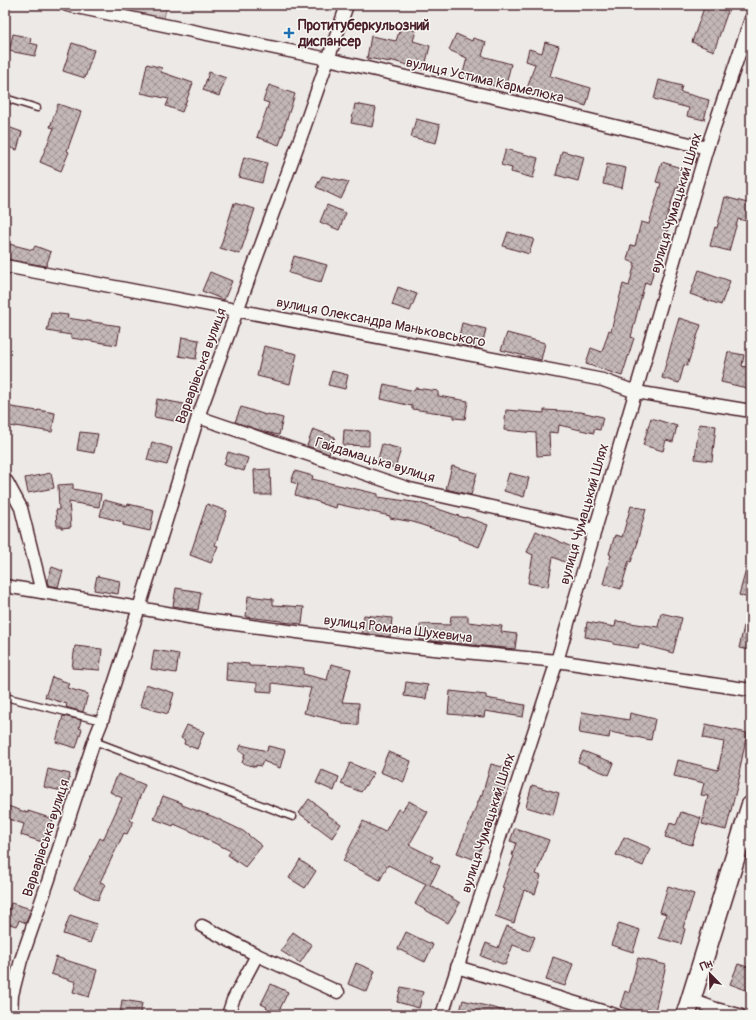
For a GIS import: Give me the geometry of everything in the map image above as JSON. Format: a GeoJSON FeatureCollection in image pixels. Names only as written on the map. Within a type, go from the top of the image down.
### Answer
{"type":"FeatureCollection","features":[{"type":"Feature","properties":{"kind":"main road"},"geometry":{"type":"LineString","coordinates":[[689,1008],[751,806]]}},
{"type":"Feature","properties":{"kind":"street","name":"вулиця Устима Кармелюка"},"geometry":{"type":"LineString","coordinates":[[67,5],[328,59],[707,148]]}},
{"type":"Feature","properties":{"kind":"street","name":"Варварівська вулиця"},"geometry":{"type":"LineString","coordinates":[[11,1015],[12,995],[21,960],[139,608],[198,417],[303,131],[347,5]]}},
{"type":"Feature","properties":{"kind":"street","name":"вулиця Чумацький Шлях"},"geometry":{"type":"LineString","coordinates":[[442,1015],[557,661],[707,148],[751,19]]}},
{"type":"Feature","properties":{"kind":"street","name":"вулиця Олександра Маньковського"},"geometry":{"type":"LineString","coordinates":[[5,266],[603,380],[636,392],[751,411]]}},
{"type":"Feature","properties":{"kind":"street","name":"Гайдамацька вулиця"},"geometry":{"type":"LineString","coordinates":[[198,417],[410,489],[595,530]]}},
{"type":"Feature","properties":{"kind":"street"},"geometry":{"type":"LineString","coordinates":[[5,481],[7,482],[21,508],[42,592]]}},
{"type":"Feature","properties":{"kind":"street","name":"вулиця Романа Шухевича"},"geometry":{"type":"LineString","coordinates":[[5,586],[205,620],[403,646],[557,661],[751,690]]}},
{"type":"Feature","properties":{"kind":"street"},"geometry":{"type":"LineString","coordinates":[[202,926],[257,955],[338,992]]}},
{"type":"Feature","properties":{"kind":"street"},"geometry":{"type":"LineString","coordinates":[[228,1015],[233,1000],[257,955]]}},
{"type":"Feature","properties":{"kind":"street"},"geometry":{"type":"LineString","coordinates":[[457,967],[615,1015]]}},
{"type":"Feature","properties":{"kind":"street"},"geometry":{"type":"LineString","coordinates":[[689,1008],[716,1009],[739,1015]]}},
{"type":"Feature","properties":{"kind":"lane"},"geometry":{"type":"LineString","coordinates":[[5,98],[37,108]]}},
{"type":"Feature","properties":{"kind":"lane"},"geometry":{"type":"LineString","coordinates":[[5,697],[102,721]]}},
{"type":"Feature","properties":{"kind":"lane"},"geometry":{"type":"LineString","coordinates":[[94,741],[293,817]]}},
{"type":"Feature","properties":{"kind":"green space"},"geometry":{"type":"Polygon","coordinates":[[[84,5],[167,5],[163,22],[84,5]]]}},
{"type":"Feature","properties":{"kind":"building"},"geometry":{"type":"Polygon","coordinates":[[[705,5],[730,5],[714,51],[692,42],[705,5]]]}},
{"type":"Feature","properties":{"kind":"building"},"geometry":{"type":"Polygon","coordinates":[[[401,26],[416,31],[413,41],[430,46],[424,70],[390,60],[390,62],[367,58],[371,36],[396,41],[401,26]]]}},
{"type":"Feature","properties":{"kind":"building"},"geometry":{"type":"Polygon","coordinates":[[[13,34],[31,38],[30,43],[38,45],[35,56],[9,51],[13,34]]]}},
{"type":"Feature","properties":{"kind":"building"},"geometry":{"type":"Polygon","coordinates":[[[456,34],[472,41],[473,38],[486,42],[482,56],[511,64],[505,89],[462,77],[467,58],[449,50],[456,34]]]}},
{"type":"Feature","properties":{"kind":"building"},"geometry":{"type":"Polygon","coordinates":[[[545,42],[559,46],[550,76],[591,88],[586,106],[551,95],[550,99],[526,92],[535,64],[526,61],[529,49],[542,53],[545,42]]]}},
{"type":"Feature","properties":{"kind":"building"},"geometry":{"type":"Polygon","coordinates":[[[72,43],[94,50],[85,78],[63,71],[72,43]]]}},
{"type":"Feature","properties":{"kind":"building"},"geometry":{"type":"Polygon","coordinates":[[[147,64],[162,68],[161,72],[193,83],[182,112],[166,106],[169,99],[141,93],[147,64]]]}},
{"type":"Feature","properties":{"kind":"building"},"geometry":{"type":"Polygon","coordinates":[[[209,72],[226,78],[219,96],[203,90],[209,72]]]}},
{"type":"Feature","properties":{"kind":"building"},"geometry":{"type":"Polygon","coordinates":[[[659,80],[682,86],[680,92],[709,100],[704,120],[687,116],[689,108],[654,99],[659,80]]]}},
{"type":"Feature","properties":{"kind":"building"},"geometry":{"type":"Polygon","coordinates":[[[269,85],[295,94],[279,145],[257,137],[269,103],[263,101],[269,85]]]}},
{"type":"Feature","properties":{"kind":"building"},"geometry":{"type":"Polygon","coordinates":[[[58,104],[81,112],[67,151],[69,152],[61,171],[40,162],[54,128],[50,127],[58,104]]]}},
{"type":"Feature","properties":{"kind":"building"},"geometry":{"type":"Polygon","coordinates":[[[355,104],[376,108],[372,127],[351,123],[355,104]]]}},
{"type":"Feature","properties":{"kind":"building"},"geometry":{"type":"Polygon","coordinates":[[[416,119],[440,125],[436,143],[411,137],[416,119]]]}},
{"type":"Feature","properties":{"kind":"building"},"geometry":{"type":"Polygon","coordinates":[[[5,126],[22,132],[17,150],[5,146],[5,126]]]}},
{"type":"Feature","properties":{"kind":"building"},"geometry":{"type":"Polygon","coordinates":[[[506,149],[538,158],[533,178],[511,172],[512,168],[501,165],[506,149]]]}},
{"type":"Feature","properties":{"kind":"building"},"geometry":{"type":"Polygon","coordinates":[[[562,151],[584,157],[578,181],[556,175],[562,151]]]}},
{"type":"Feature","properties":{"kind":"building"},"geometry":{"type":"Polygon","coordinates":[[[244,157],[267,163],[262,183],[239,177],[244,157]]]}},
{"type":"Feature","properties":{"kind":"building"},"geometry":{"type":"Polygon","coordinates":[[[662,162],[684,169],[663,228],[668,230],[663,245],[661,244],[650,284],[645,282],[631,337],[634,338],[622,376],[586,364],[591,348],[602,352],[609,330],[611,331],[623,284],[629,286],[635,263],[627,260],[631,245],[635,246],[641,222],[649,224],[661,183],[656,182],[662,162]]]}},
{"type":"Feature","properties":{"kind":"building"},"geometry":{"type":"Polygon","coordinates":[[[607,164],[626,168],[622,188],[603,184],[607,164]]]}},
{"type":"Feature","properties":{"kind":"building"},"geometry":{"type":"Polygon","coordinates":[[[322,176],[349,182],[341,199],[316,187],[322,176]]]}},
{"type":"Feature","properties":{"kind":"building"},"geometry":{"type":"Polygon","coordinates":[[[725,197],[751,204],[751,222],[738,219],[729,251],[710,246],[715,227],[717,228],[725,197]]]}},
{"type":"Feature","properties":{"kind":"building"},"geometry":{"type":"Polygon","coordinates":[[[234,203],[255,209],[240,254],[220,248],[234,203]]]}},
{"type":"Feature","properties":{"kind":"building"},"geometry":{"type":"Polygon","coordinates":[[[327,205],[346,213],[339,230],[320,222],[327,205]]]}},
{"type":"Feature","properties":{"kind":"building"},"geometry":{"type":"Polygon","coordinates":[[[508,232],[534,239],[529,254],[503,246],[508,232]]]}},
{"type":"Feature","properties":{"kind":"building"},"geometry":{"type":"Polygon","coordinates":[[[5,243],[33,250],[35,246],[51,252],[46,266],[5,259],[5,243]]]}},
{"type":"Feature","properties":{"kind":"building"},"geometry":{"type":"Polygon","coordinates":[[[294,256],[327,265],[321,282],[289,273],[294,256]]]}},
{"type":"Feature","properties":{"kind":"building"},"geometry":{"type":"Polygon","coordinates":[[[699,270],[730,281],[721,305],[690,294],[699,270]]]}},
{"type":"Feature","properties":{"kind":"building"},"geometry":{"type":"Polygon","coordinates":[[[210,272],[232,281],[224,300],[202,291],[210,272]]]}},
{"type":"Feature","properties":{"kind":"building"},"geometry":{"type":"Polygon","coordinates":[[[398,287],[417,294],[410,311],[392,305],[398,287]]]}},
{"type":"Feature","properties":{"kind":"building"},"geometry":{"type":"Polygon","coordinates":[[[51,313],[68,315],[67,318],[120,326],[117,345],[71,338],[71,335],[47,331],[51,313]]]}},
{"type":"Feature","properties":{"kind":"building"},"geometry":{"type":"Polygon","coordinates":[[[679,318],[701,325],[687,366],[684,365],[679,383],[662,378],[679,318]]]}},
{"type":"Feature","properties":{"kind":"building"},"geometry":{"type":"Polygon","coordinates":[[[462,323],[486,329],[481,349],[457,345],[462,323]]]}},
{"type":"Feature","properties":{"kind":"building"},"geometry":{"type":"Polygon","coordinates":[[[507,333],[545,343],[541,360],[501,350],[507,333]]]}},
{"type":"Feature","properties":{"kind":"building"},"geometry":{"type":"Polygon","coordinates":[[[182,337],[199,340],[196,359],[179,356],[182,337]]]}},
{"type":"Feature","properties":{"kind":"building"},"geometry":{"type":"Polygon","coordinates":[[[264,346],[297,354],[290,384],[257,376],[264,346]]]}},
{"type":"Feature","properties":{"kind":"building"},"geometry":{"type":"Polygon","coordinates":[[[728,352],[744,355],[742,366],[751,368],[751,389],[721,382],[728,352]]]}},
{"type":"Feature","properties":{"kind":"building"},"geometry":{"type":"Polygon","coordinates":[[[332,371],[348,375],[345,389],[328,385],[332,371]]]}},
{"type":"Feature","properties":{"kind":"building"},"geometry":{"type":"Polygon","coordinates":[[[384,384],[414,391],[415,388],[438,391],[438,396],[468,401],[465,419],[454,418],[454,415],[412,409],[412,406],[381,399],[384,384]]]}},
{"type":"Feature","properties":{"kind":"building"},"geometry":{"type":"Polygon","coordinates":[[[157,399],[184,404],[180,422],[154,417],[157,399]]]}},
{"type":"Feature","properties":{"kind":"building"},"geometry":{"type":"Polygon","coordinates":[[[5,406],[55,413],[52,432],[5,425],[5,406]]]}},
{"type":"Feature","properties":{"kind":"building"},"geometry":{"type":"Polygon","coordinates":[[[241,407],[266,415],[283,418],[279,435],[235,422],[241,407]]]}},
{"type":"Feature","properties":{"kind":"building"},"geometry":{"type":"Polygon","coordinates":[[[506,410],[544,413],[544,410],[581,412],[603,417],[600,430],[594,429],[594,433],[559,425],[558,433],[549,432],[550,455],[537,456],[536,433],[504,430],[506,410]]]}},
{"type":"Feature","properties":{"kind":"building"},"geometry":{"type":"Polygon","coordinates":[[[651,418],[677,426],[673,442],[666,440],[663,451],[643,445],[651,418]]]}},
{"type":"Feature","properties":{"kind":"building"},"geometry":{"type":"Polygon","coordinates":[[[699,424],[716,426],[712,461],[695,459],[699,424]]]}},
{"type":"Feature","properties":{"kind":"building"},"geometry":{"type":"Polygon","coordinates":[[[313,429],[335,437],[329,454],[307,446],[313,429]]]}},
{"type":"Feature","properties":{"kind":"building"},"geometry":{"type":"Polygon","coordinates":[[[344,430],[369,431],[369,446],[343,445],[344,430]]]}},
{"type":"Feature","properties":{"kind":"building"},"geometry":{"type":"Polygon","coordinates":[[[80,432],[98,434],[94,453],[77,450],[80,432]]]}},
{"type":"Feature","properties":{"kind":"building"},"geometry":{"type":"Polygon","coordinates":[[[152,442],[172,448],[167,465],[147,460],[152,442]]]}},
{"type":"Feature","properties":{"kind":"building"},"geometry":{"type":"Polygon","coordinates":[[[382,444],[401,449],[395,468],[377,463],[382,444]]]}},
{"type":"Feature","properties":{"kind":"building"},"geometry":{"type":"Polygon","coordinates":[[[228,452],[248,458],[244,471],[224,465],[228,452]]]}},
{"type":"Feature","properties":{"kind":"building"},"geometry":{"type":"Polygon","coordinates":[[[452,466],[477,473],[471,495],[446,489],[452,466]]]}},
{"type":"Feature","properties":{"kind":"building"},"geometry":{"type":"Polygon","coordinates":[[[270,469],[271,495],[255,495],[254,470],[270,469]]]}},
{"type":"Feature","properties":{"kind":"building"},"geometry":{"type":"Polygon","coordinates":[[[295,471],[313,476],[312,479],[378,494],[378,497],[420,503],[488,525],[479,547],[458,539],[458,537],[413,522],[390,518],[390,516],[337,504],[336,508],[295,495],[298,484],[291,482],[295,471]]]}},
{"type":"Feature","properties":{"kind":"building"},"geometry":{"type":"Polygon","coordinates":[[[51,473],[54,488],[28,493],[25,478],[51,473]]]}},
{"type":"Feature","properties":{"kind":"building"},"geometry":{"type":"Polygon","coordinates":[[[509,473],[529,478],[524,497],[504,491],[509,473]]]}},
{"type":"Feature","properties":{"kind":"building"},"geometry":{"type":"Polygon","coordinates":[[[73,484],[73,489],[101,494],[99,507],[69,502],[71,527],[61,528],[61,526],[57,526],[56,510],[59,510],[58,485],[73,484]]]}},
{"type":"Feature","properties":{"kind":"building"},"geometry":{"type":"Polygon","coordinates":[[[104,500],[127,506],[128,504],[154,510],[150,531],[123,525],[123,522],[100,516],[104,500]]]}},
{"type":"Feature","properties":{"kind":"building"},"geometry":{"type":"Polygon","coordinates":[[[207,504],[227,511],[215,545],[218,546],[211,563],[190,555],[207,504]]]}},
{"type":"Feature","properties":{"kind":"building"},"geometry":{"type":"Polygon","coordinates":[[[631,506],[646,509],[638,542],[631,562],[629,561],[621,589],[603,584],[611,555],[609,554],[615,535],[622,537],[631,506]]]}},
{"type":"Feature","properties":{"kind":"building"},"geometry":{"type":"Polygon","coordinates":[[[536,531],[576,549],[569,564],[553,557],[548,587],[528,583],[533,555],[527,552],[536,531]]]}},
{"type":"Feature","properties":{"kind":"building"},"geometry":{"type":"Polygon","coordinates":[[[748,563],[751,564],[751,599],[739,595],[748,563]]]}},
{"type":"Feature","properties":{"kind":"building"},"geometry":{"type":"Polygon","coordinates":[[[52,567],[63,571],[58,587],[48,585],[47,581],[52,567]]]}},
{"type":"Feature","properties":{"kind":"building"},"geometry":{"type":"Polygon","coordinates":[[[97,576],[120,581],[118,594],[94,590],[97,576]]]}},
{"type":"Feature","properties":{"kind":"building"},"geometry":{"type":"Polygon","coordinates":[[[176,588],[201,592],[198,610],[173,606],[176,588]]]}},
{"type":"Feature","properties":{"kind":"building"},"geometry":{"type":"Polygon","coordinates":[[[248,596],[273,599],[273,605],[304,607],[302,624],[246,617],[248,596]]]}},
{"type":"Feature","properties":{"kind":"building"},"geometry":{"type":"Polygon","coordinates":[[[661,613],[682,618],[673,653],[639,644],[638,648],[585,637],[587,622],[615,627],[616,621],[658,627],[661,613]]]}},
{"type":"Feature","properties":{"kind":"building"},"geometry":{"type":"Polygon","coordinates":[[[364,615],[392,618],[390,637],[362,633],[364,615]]]}},
{"type":"Feature","properties":{"kind":"building"},"geometry":{"type":"Polygon","coordinates":[[[451,616],[468,616],[468,622],[502,626],[501,632],[517,634],[515,649],[420,640],[420,624],[450,625],[451,616]]]}},
{"type":"Feature","properties":{"kind":"building"},"geometry":{"type":"Polygon","coordinates":[[[746,617],[751,617],[751,650],[739,648],[746,617]]]}},
{"type":"Feature","properties":{"kind":"building"},"geometry":{"type":"Polygon","coordinates":[[[75,646],[102,649],[100,670],[72,668],[75,646]]]}},
{"type":"Feature","properties":{"kind":"building"},"geometry":{"type":"Polygon","coordinates":[[[154,650],[179,654],[176,673],[151,669],[154,650]]]}},
{"type":"Feature","properties":{"kind":"building"},"geometry":{"type":"Polygon","coordinates":[[[227,662],[249,664],[249,666],[283,666],[304,668],[303,674],[327,680],[331,664],[351,669],[342,702],[359,703],[358,725],[342,724],[342,722],[304,713],[311,688],[272,683],[272,692],[257,691],[257,683],[226,680],[227,662]]]}},
{"type":"Feature","properties":{"kind":"building"},"geometry":{"type":"Polygon","coordinates":[[[52,677],[69,683],[67,688],[88,694],[83,712],[66,707],[67,704],[45,697],[52,677]]]}},
{"type":"Feature","properties":{"kind":"building"},"geometry":{"type":"Polygon","coordinates":[[[406,682],[428,685],[426,699],[404,696],[406,682]]]}},
{"type":"Feature","properties":{"kind":"building"},"geometry":{"type":"Polygon","coordinates":[[[146,684],[174,693],[168,714],[140,706],[146,684]]]}},
{"type":"Feature","properties":{"kind":"building"},"geometry":{"type":"Polygon","coordinates":[[[450,691],[486,695],[486,698],[525,705],[523,717],[485,711],[484,717],[448,714],[450,691]]]}},
{"type":"Feature","properties":{"kind":"building"},"geometry":{"type":"Polygon","coordinates":[[[582,712],[629,720],[630,713],[655,719],[651,740],[610,732],[609,738],[579,733],[582,712]]]}},
{"type":"Feature","properties":{"kind":"building"},"geometry":{"type":"Polygon","coordinates":[[[63,716],[81,720],[79,728],[82,729],[76,748],[56,742],[63,716]]]}},
{"type":"Feature","properties":{"kind":"building"},"geometry":{"type":"Polygon","coordinates":[[[706,724],[747,733],[740,775],[726,830],[702,824],[708,796],[701,795],[704,783],[674,776],[678,760],[718,770],[724,742],[703,738],[706,724]]]}},
{"type":"Feature","properties":{"kind":"building"},"geometry":{"type":"Polygon","coordinates":[[[187,725],[204,732],[197,749],[184,744],[185,740],[181,738],[187,725]]]}},
{"type":"Feature","properties":{"kind":"building"},"geometry":{"type":"Polygon","coordinates":[[[241,745],[267,751],[268,746],[285,750],[280,768],[263,761],[261,766],[256,765],[256,767],[242,763],[245,754],[239,751],[241,745]]]}},
{"type":"Feature","properties":{"kind":"building"},"geometry":{"type":"Polygon","coordinates":[[[583,751],[614,763],[609,775],[578,762],[583,751]]]}},
{"type":"Feature","properties":{"kind":"building"},"geometry":{"type":"Polygon","coordinates":[[[388,752],[411,761],[404,782],[380,772],[388,752]]]}},
{"type":"Feature","properties":{"kind":"building"},"geometry":{"type":"Polygon","coordinates":[[[350,763],[374,773],[361,792],[341,784],[350,763]]]}},
{"type":"Feature","properties":{"kind":"building"},"geometry":{"type":"Polygon","coordinates":[[[491,764],[510,769],[498,812],[496,811],[476,860],[457,853],[482,795],[491,764]]]}},
{"type":"Feature","properties":{"kind":"building"},"geometry":{"type":"Polygon","coordinates":[[[48,769],[70,774],[67,792],[44,787],[48,769]]]}},
{"type":"Feature","properties":{"kind":"building"},"geometry":{"type":"Polygon","coordinates":[[[322,770],[339,777],[334,791],[316,783],[322,770]]]}},
{"type":"Feature","properties":{"kind":"building"},"geometry":{"type":"Polygon","coordinates":[[[118,774],[145,785],[130,820],[133,822],[127,834],[124,833],[100,882],[105,884],[98,900],[74,889],[100,838],[103,840],[122,798],[110,792],[118,774]]]}},
{"type":"Feature","properties":{"kind":"building"},"geometry":{"type":"Polygon","coordinates":[[[532,785],[559,793],[553,815],[526,807],[532,785]]]}},
{"type":"Feature","properties":{"kind":"building"},"geometry":{"type":"Polygon","coordinates":[[[163,796],[214,817],[243,831],[262,846],[245,867],[228,855],[231,851],[174,824],[173,826],[154,819],[163,796]]]}},
{"type":"Feature","properties":{"kind":"building"},"geometry":{"type":"Polygon","coordinates":[[[309,799],[327,813],[326,814],[341,824],[332,838],[299,813],[309,799]]]}},
{"type":"Feature","properties":{"kind":"building"},"geometry":{"type":"Polygon","coordinates":[[[409,801],[428,812],[409,845],[433,857],[430,861],[440,866],[430,885],[460,903],[448,923],[415,904],[426,884],[388,865],[380,880],[343,861],[363,821],[385,832],[398,809],[402,811],[409,801]]]}},
{"type":"Feature","properties":{"kind":"building"},"geometry":{"type":"Polygon","coordinates":[[[5,805],[28,813],[28,811],[53,819],[45,843],[21,835],[24,824],[5,818],[5,805]]]}},
{"type":"Feature","properties":{"kind":"building"},"geometry":{"type":"Polygon","coordinates":[[[681,812],[701,818],[692,845],[665,837],[670,823],[676,825],[681,812]]]}},
{"type":"Feature","properties":{"kind":"building"},"geometry":{"type":"Polygon","coordinates":[[[515,828],[549,840],[536,874],[541,876],[535,894],[524,890],[514,923],[495,916],[504,889],[502,888],[514,856],[512,855],[516,843],[510,841],[515,828]]]}},
{"type":"Feature","properties":{"kind":"building"},"geometry":{"type":"Polygon","coordinates":[[[624,837],[650,848],[643,866],[616,855],[624,837]]]}},
{"type":"Feature","properties":{"kind":"building"},"geometry":{"type":"Polygon","coordinates":[[[300,860],[316,871],[305,888],[289,878],[300,860]]]}},
{"type":"Feature","properties":{"kind":"building"},"geometry":{"type":"Polygon","coordinates":[[[668,886],[694,894],[683,928],[685,929],[681,944],[659,938],[666,914],[660,912],[668,886]]]}},
{"type":"Feature","properties":{"kind":"building"},"geometry":{"type":"Polygon","coordinates":[[[11,903],[31,909],[26,923],[19,920],[17,926],[5,923],[11,903]]]}},
{"type":"Feature","properties":{"kind":"building"},"geometry":{"type":"Polygon","coordinates":[[[70,915],[97,924],[90,943],[63,934],[70,915]]]}},
{"type":"Feature","properties":{"kind":"building"},"geometry":{"type":"Polygon","coordinates":[[[619,923],[640,930],[633,952],[611,945],[619,923]]]}},
{"type":"Feature","properties":{"kind":"building"},"geometry":{"type":"Polygon","coordinates":[[[507,926],[535,937],[529,951],[513,945],[505,965],[481,956],[486,943],[498,948],[507,926]]]}},
{"type":"Feature","properties":{"kind":"building"},"geometry":{"type":"Polygon","coordinates":[[[293,932],[312,945],[300,963],[281,951],[293,932]]]}},
{"type":"Feature","properties":{"kind":"building"},"geometry":{"type":"Polygon","coordinates":[[[406,932],[433,945],[425,962],[398,949],[406,932]]]}},
{"type":"Feature","properties":{"kind":"building"},"geometry":{"type":"Polygon","coordinates":[[[56,957],[97,970],[89,997],[73,992],[76,982],[51,974],[56,957]]]}},
{"type":"Feature","properties":{"kind":"building"},"geometry":{"type":"Polygon","coordinates":[[[553,957],[573,964],[565,986],[546,980],[553,957]]]}},
{"type":"Feature","properties":{"kind":"building"},"geometry":{"type":"Polygon","coordinates":[[[638,958],[666,965],[654,1015],[645,1015],[620,1007],[625,991],[629,993],[638,958]]]}},
{"type":"Feature","properties":{"kind":"building"},"geometry":{"type":"Polygon","coordinates":[[[356,963],[375,971],[367,992],[348,984],[356,963]]]}},
{"type":"Feature","properties":{"kind":"building"},"geometry":{"type":"Polygon","coordinates":[[[738,964],[751,968],[751,992],[730,984],[738,964]]]}},
{"type":"Feature","properties":{"kind":"building"},"geometry":{"type":"Polygon","coordinates":[[[271,984],[288,992],[277,1015],[272,1015],[265,1012],[267,1007],[261,1004],[271,984]]]}},
{"type":"Feature","properties":{"kind":"building"},"geometry":{"type":"Polygon","coordinates":[[[401,987],[423,992],[419,1008],[397,1002],[401,987]]]}},
{"type":"Feature","properties":{"kind":"building"},"geometry":{"type":"Polygon","coordinates":[[[122,1000],[142,1003],[140,1015],[120,1015],[122,1000]]]}},
{"type":"Feature","properties":{"kind":"building"},"geometry":{"type":"Polygon","coordinates":[[[463,1000],[505,1011],[504,1015],[459,1015],[463,1000]]]}},
{"type":"Feature","properties":{"kind":"place","name":"Протитуберкульозний диспансер"},"geometry":{"type":"Point","coordinates":[289,33]}}]}
